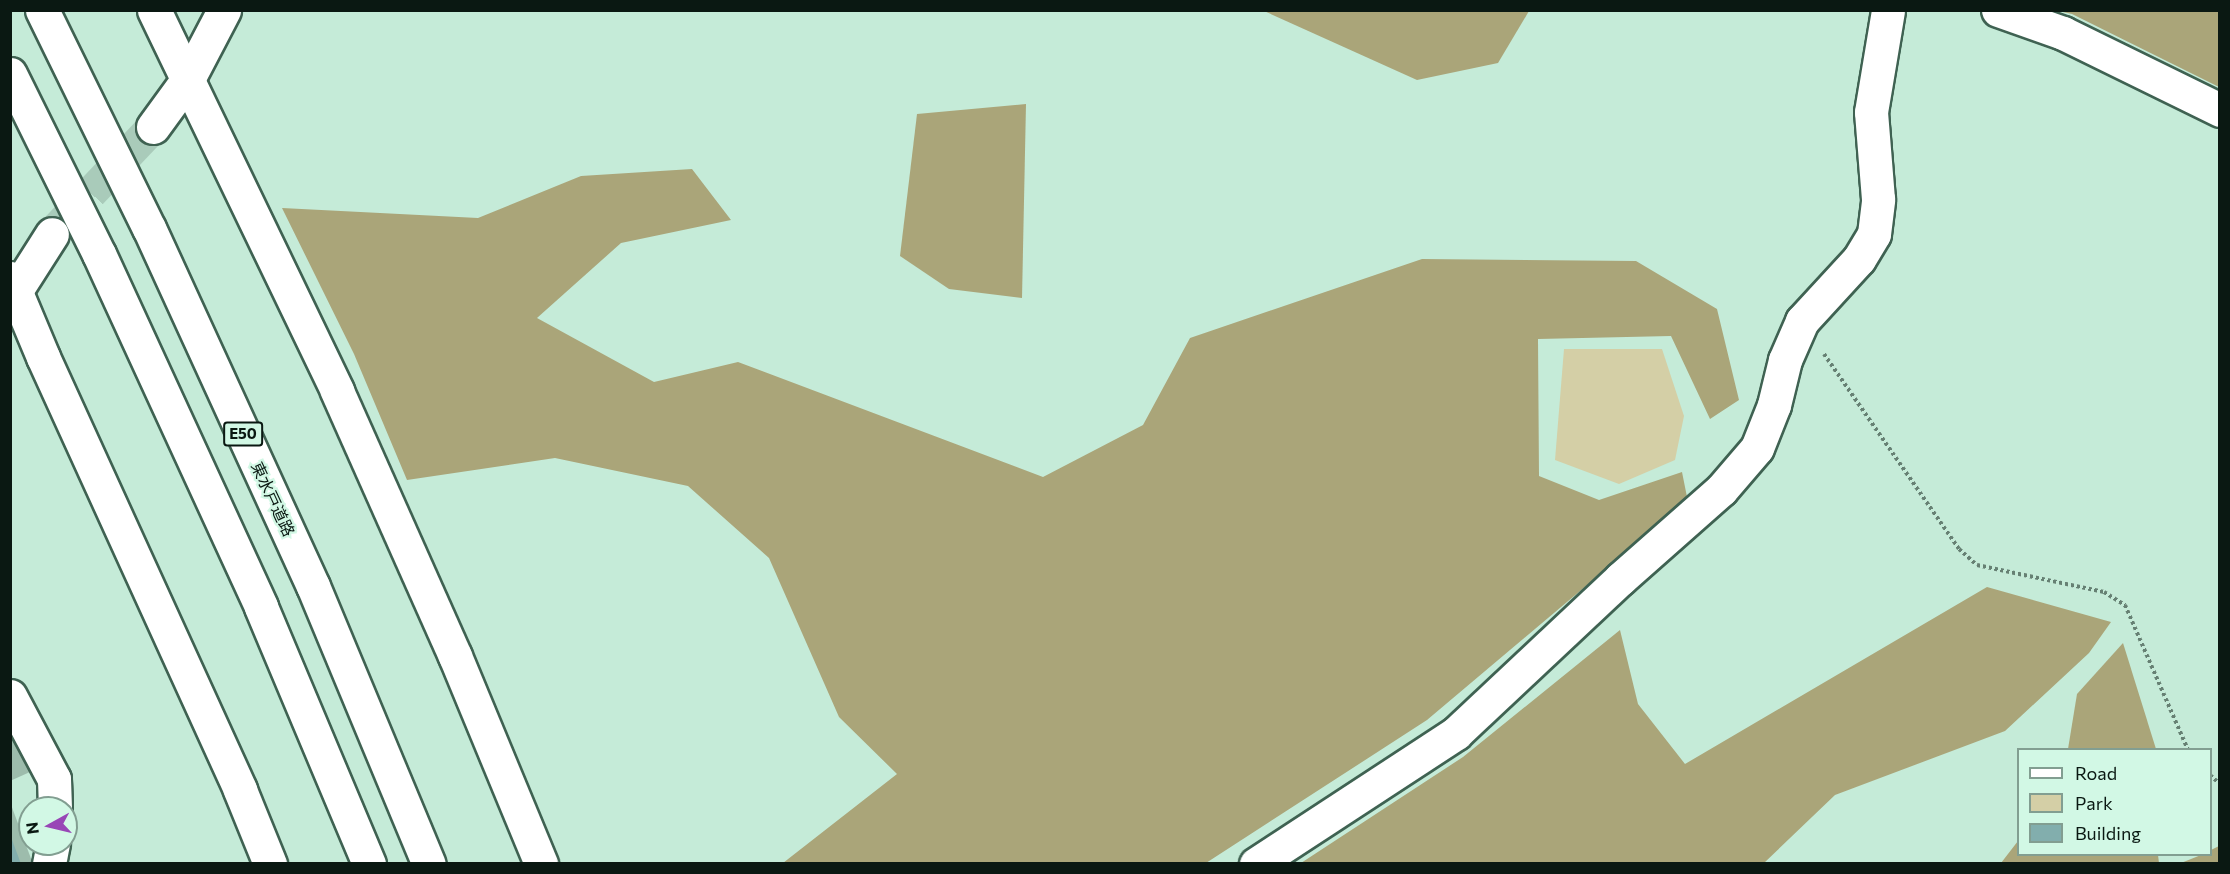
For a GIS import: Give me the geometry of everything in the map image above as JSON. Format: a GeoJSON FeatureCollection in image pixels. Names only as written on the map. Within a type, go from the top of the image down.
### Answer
{"type":"FeatureCollection","features":[{"type":"Feature","properties":{"kind":"main road","name":"東水戸道路"},"geometry":{"type":"LineString","coordinates":[[42,10],[149,228],[308,575],[429,864]]}},
{"type":"Feature","properties":{"kind":"main road"},"geometry":{"type":"LineString","coordinates":[[154,10],[337,391],[456,656],[541,864]]}},
{"type":"Feature","properties":{"kind":"main road"},"geometry":{"type":"LineString","coordinates":[[153,127],[188,79],[224,10]]}},
{"type":"Feature","properties":{"kind":"main road"},"geometry":{"type":"LineString","coordinates":[[1256,864],[1456,733],[1620,579],[1721,490],[1757,448],[1774,405],[1785,360],[1802,321],[1859,259],[1874,234],[1878,199],[1870,112],[1888,10]]}},
{"type":"Feature","properties":{"kind":"main road"},"geometry":{"type":"LineString","coordinates":[[1998,10],[2063,33],[2220,110]]}},
{"type":"Feature","properties":{"kind":"main road"},"geometry":{"type":"LineString","coordinates":[[10,74],[99,254],[261,606],[369,864]]}},
{"type":"Feature","properties":{"kind":"main road"},"geometry":{"type":"LineString","coordinates":[[52,234],[13,290],[240,790],[270,864]]}},
{"type":"Feature","properties":{"kind":"main road"},"geometry":{"type":"LineString","coordinates":[[10,696],[54,779],[55,796]]}},
{"type":"Feature","properties":{"kind":"path"},"geometry":{"type":"LineString","coordinates":[[1802,321],[1952,539],[1977,565],[2104,592],[2126,605],[2187,748]]}},
{"type":"Feature","properties":{"kind":"green space"},"geometry":{"type":"Polygon","coordinates":[[[1564,349],[1662,349],[1684,416],[1675,460],[1619,484],[1555,460],[1564,349]]]}},
{"type":"Feature","properties":{"kind":"shaded area"},"geometry":{"type":"Polygon","coordinates":[[[1529,10],[1498,63],[1417,80],[1264,11],[1529,10]]]}},
{"type":"Feature","properties":{"kind":"shaded area"},"geometry":{"type":"Polygon","coordinates":[[[2058,11],[2219,11],[2219,87],[2072,14],[2058,11]]]}},
{"type":"Feature","properties":{"kind":"shaded area"},"geometry":{"type":"Polygon","coordinates":[[[1026,104],[1022,298],[949,289],[900,256],[917,114],[1026,104]]]}},
{"type":"Feature","properties":{"kind":"shaded area"},"geometry":{"type":"Polygon","coordinates":[[[692,169],[731,220],[621,243],[537,318],[654,382],[738,362],[1043,477],[1143,425],[1190,338],[1422,259],[1636,261],[1717,309],[1739,400],[1710,419],[1671,336],[1538,339],[1539,476],[1599,500],[1682,472],[1687,497],[1599,575],[1427,720],[1206,863],[783,863],[897,774],[839,717],[769,558],[688,486],[555,458],[407,480],[354,354],[282,208],[478,218],[581,176],[692,169]]]}},
{"type":"Feature","properties":{"kind":"shaded area"},"geometry":{"type":"Polygon","coordinates":[[[1987,587],[2111,622],[2089,653],[2005,731],[1835,795],[1764,863],[1301,863],[1463,757],[1620,630],[1638,704],[1685,764],[1987,587]]]}},
{"type":"Feature","properties":{"kind":"shaded area"},"geometry":{"type":"Polygon","coordinates":[[[2123,643],[2156,748],[2068,748],[2077,694],[2123,643]]]}},
{"type":"Feature","properties":{"kind":"shaded area"},"geometry":{"type":"Polygon","coordinates":[[[2017,842],[2017,856],[2158,856],[2159,863],[2001,863],[2017,842]]]}},
{"type":"Feature","properties":{"kind":"shaded area"},"geometry":{"type":"Polygon","coordinates":[[[2219,846],[2219,863],[2181,863],[2198,856],[2212,856],[2212,850],[2219,846]]]}},
{"type":"Feature","properties":{"kind":"building"},"geometry":{"type":"Polygon","coordinates":[[[10,837],[11,837],[21,864],[10,864],[10,837]]]}},
{"type":"Feature","properties":{"kind":"tunnel"},"geometry":{"type":"LineString","coordinates":[[57,228],[153,127]]}}]}
